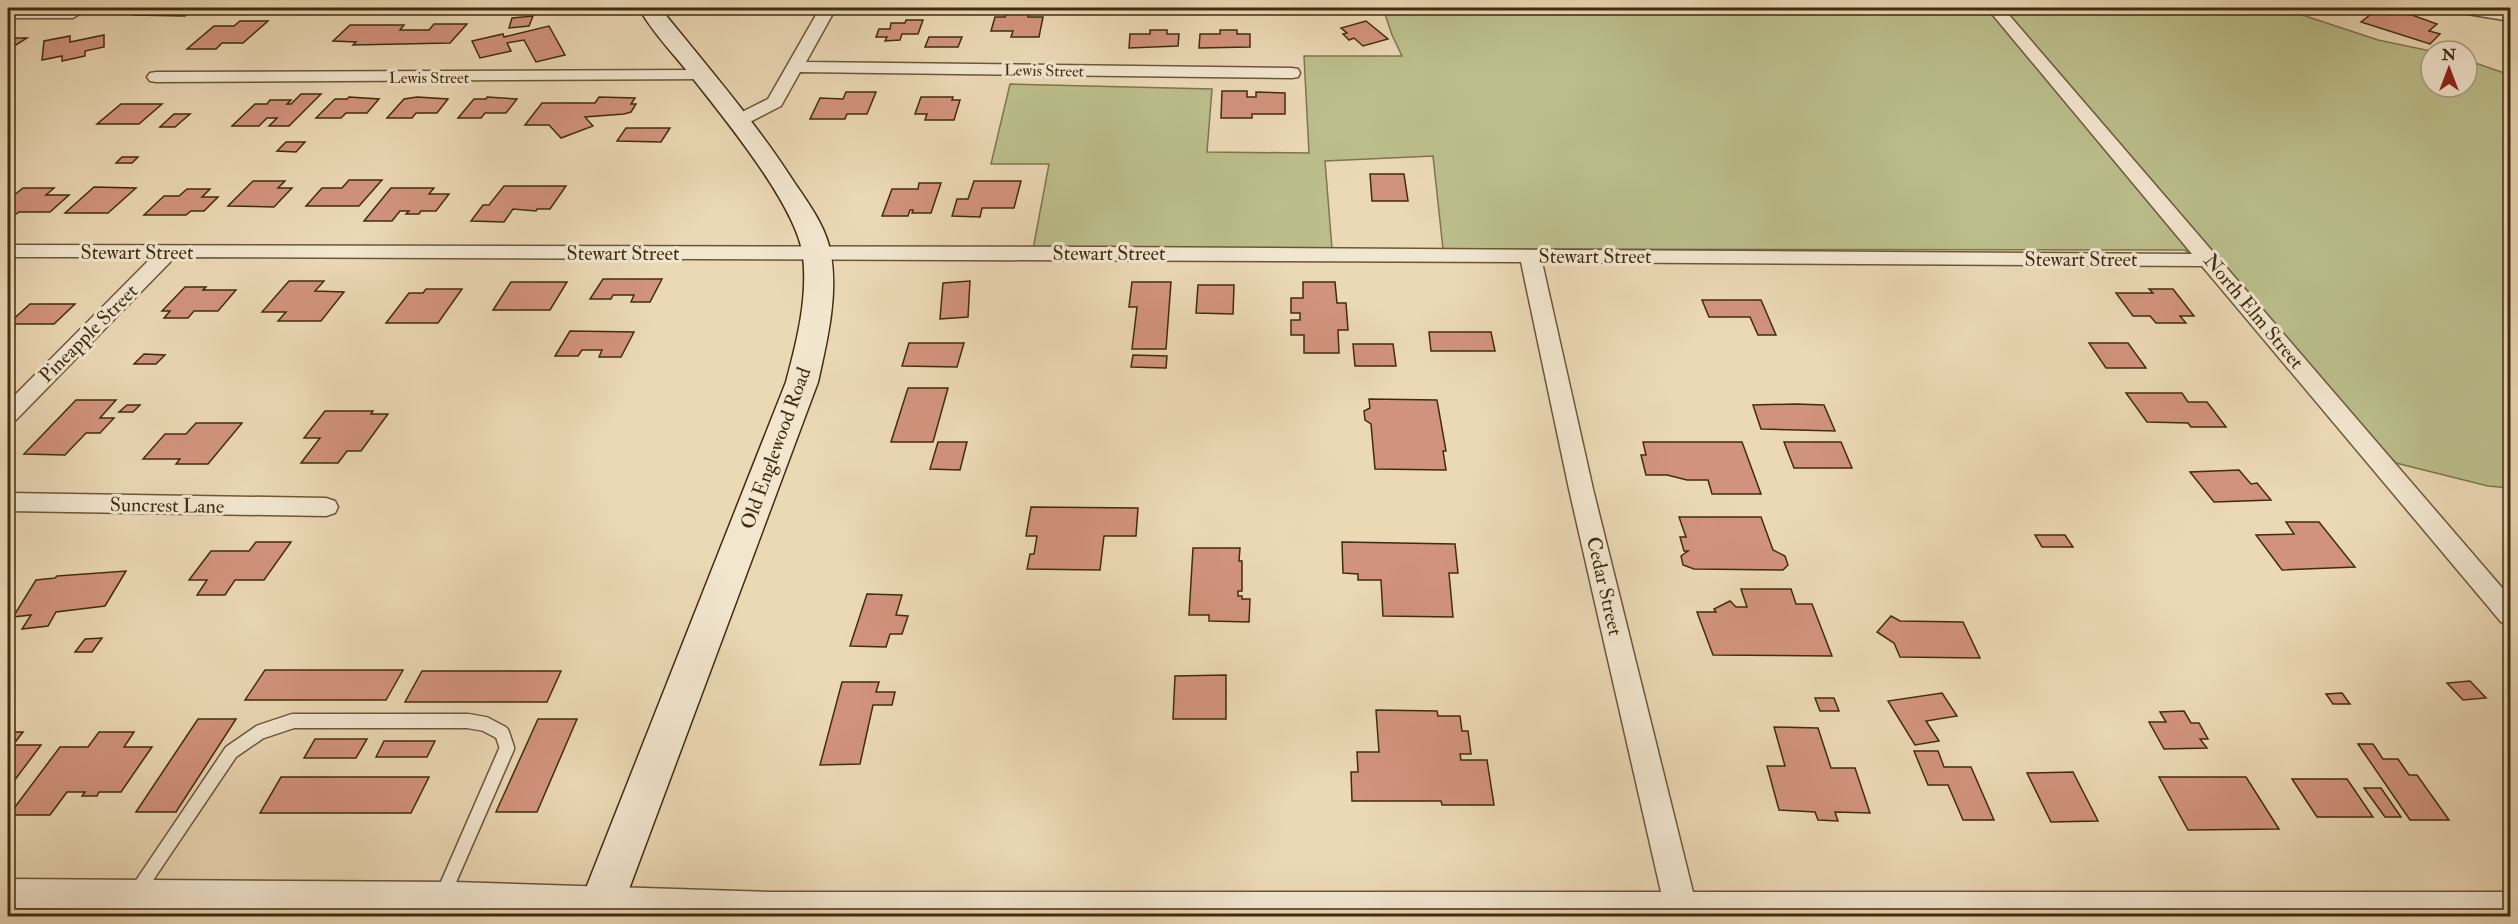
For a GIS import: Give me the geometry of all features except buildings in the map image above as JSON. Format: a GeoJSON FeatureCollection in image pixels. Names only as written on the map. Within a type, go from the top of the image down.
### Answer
{"type":"FeatureCollection","features":[{"type":"Feature","properties":{"kind":"street","name":"Old Englewood Road"},"geometry":{"type":"LineString","coordinates":[[600,909],[802,382],[812,338],[819,287],[816,253],[804,218],[740,120],[649,8]]}},
{"type":"Feature","properties":{"kind":"street"},"geometry":{"type":"LineString","coordinates":[[740,120],[775,102],[828,8]]}},
{"type":"Feature","properties":{"kind":"street","name":"North Elm Street"},"geometry":{"type":"LineString","coordinates":[[1995,8],[2511,615]]}},
{"type":"Feature","properties":{"kind":"street"},"geometry":{"type":"LineString","coordinates":[[2461,8],[2511,16]]}},
{"type":"Feature","properties":{"kind":"street"},"geometry":{"type":"LineString","coordinates":[[8,13],[73,13]]}},
{"type":"Feature","properties":{"kind":"street","name":"Lewis Street"},"geometry":{"type":"LineString","coordinates":[[796,67],[1292,73]]}},
{"type":"Feature","properties":{"kind":"street","name":"Lewis Street"},"geometry":{"type":"LineString","coordinates":[[156,77],[702,75]]}},
{"type":"Feature","properties":{"kind":"street","name":"Stewart Street"},"geometry":{"type":"LineString","coordinates":[[8,251],[1530,255],[2211,260]]}},
{"type":"Feature","properties":{"kind":"street","name":"Pineapple Street"},"geometry":{"type":"LineString","coordinates":[[8,415],[169,252]]}},
{"type":"Feature","properties":{"kind":"street","name":"Cedar Street"},"geometry":{"type":"LineString","coordinates":[[1530,255],[1584,501],[1682,913]]}},
{"type":"Feature","properties":{"kind":"street","name":"Suncrest Lane"},"geometry":{"type":"LineString","coordinates":[[8,502],[326,507]]}},
{"type":"Feature","properties":{"kind":"street"},"geometry":{"type":"LineString","coordinates":[[8,894],[442,897],[600,909],[795,907],[1682,913],[2511,908]]}},
{"type":"Feature","properties":{"kind":"lane"},"geometry":{"type":"LineString","coordinates":[[135,894],[231,752],[243,740],[271,726],[293,721],[468,721],[485,724],[502,733],[507,748],[442,897]]}},
{"type":"Feature","properties":{"kind":"green space"},"geometry":{"type":"Polygon","coordinates":[[[1383,8],[2281,8],[2378,40],[2419,49],[2419,99],[2479,99],[2479,64],[2510,75],[2510,488],[2488,486],[2396,463],[2185,250],[1443,249],[1433,156],[1325,161],[1332,249],[1033,249],[1049,164],[991,164],[1010,84],[1212,89],[1207,152],[1309,153],[1304,56],[1402,56],[1383,8]]]}}]}
